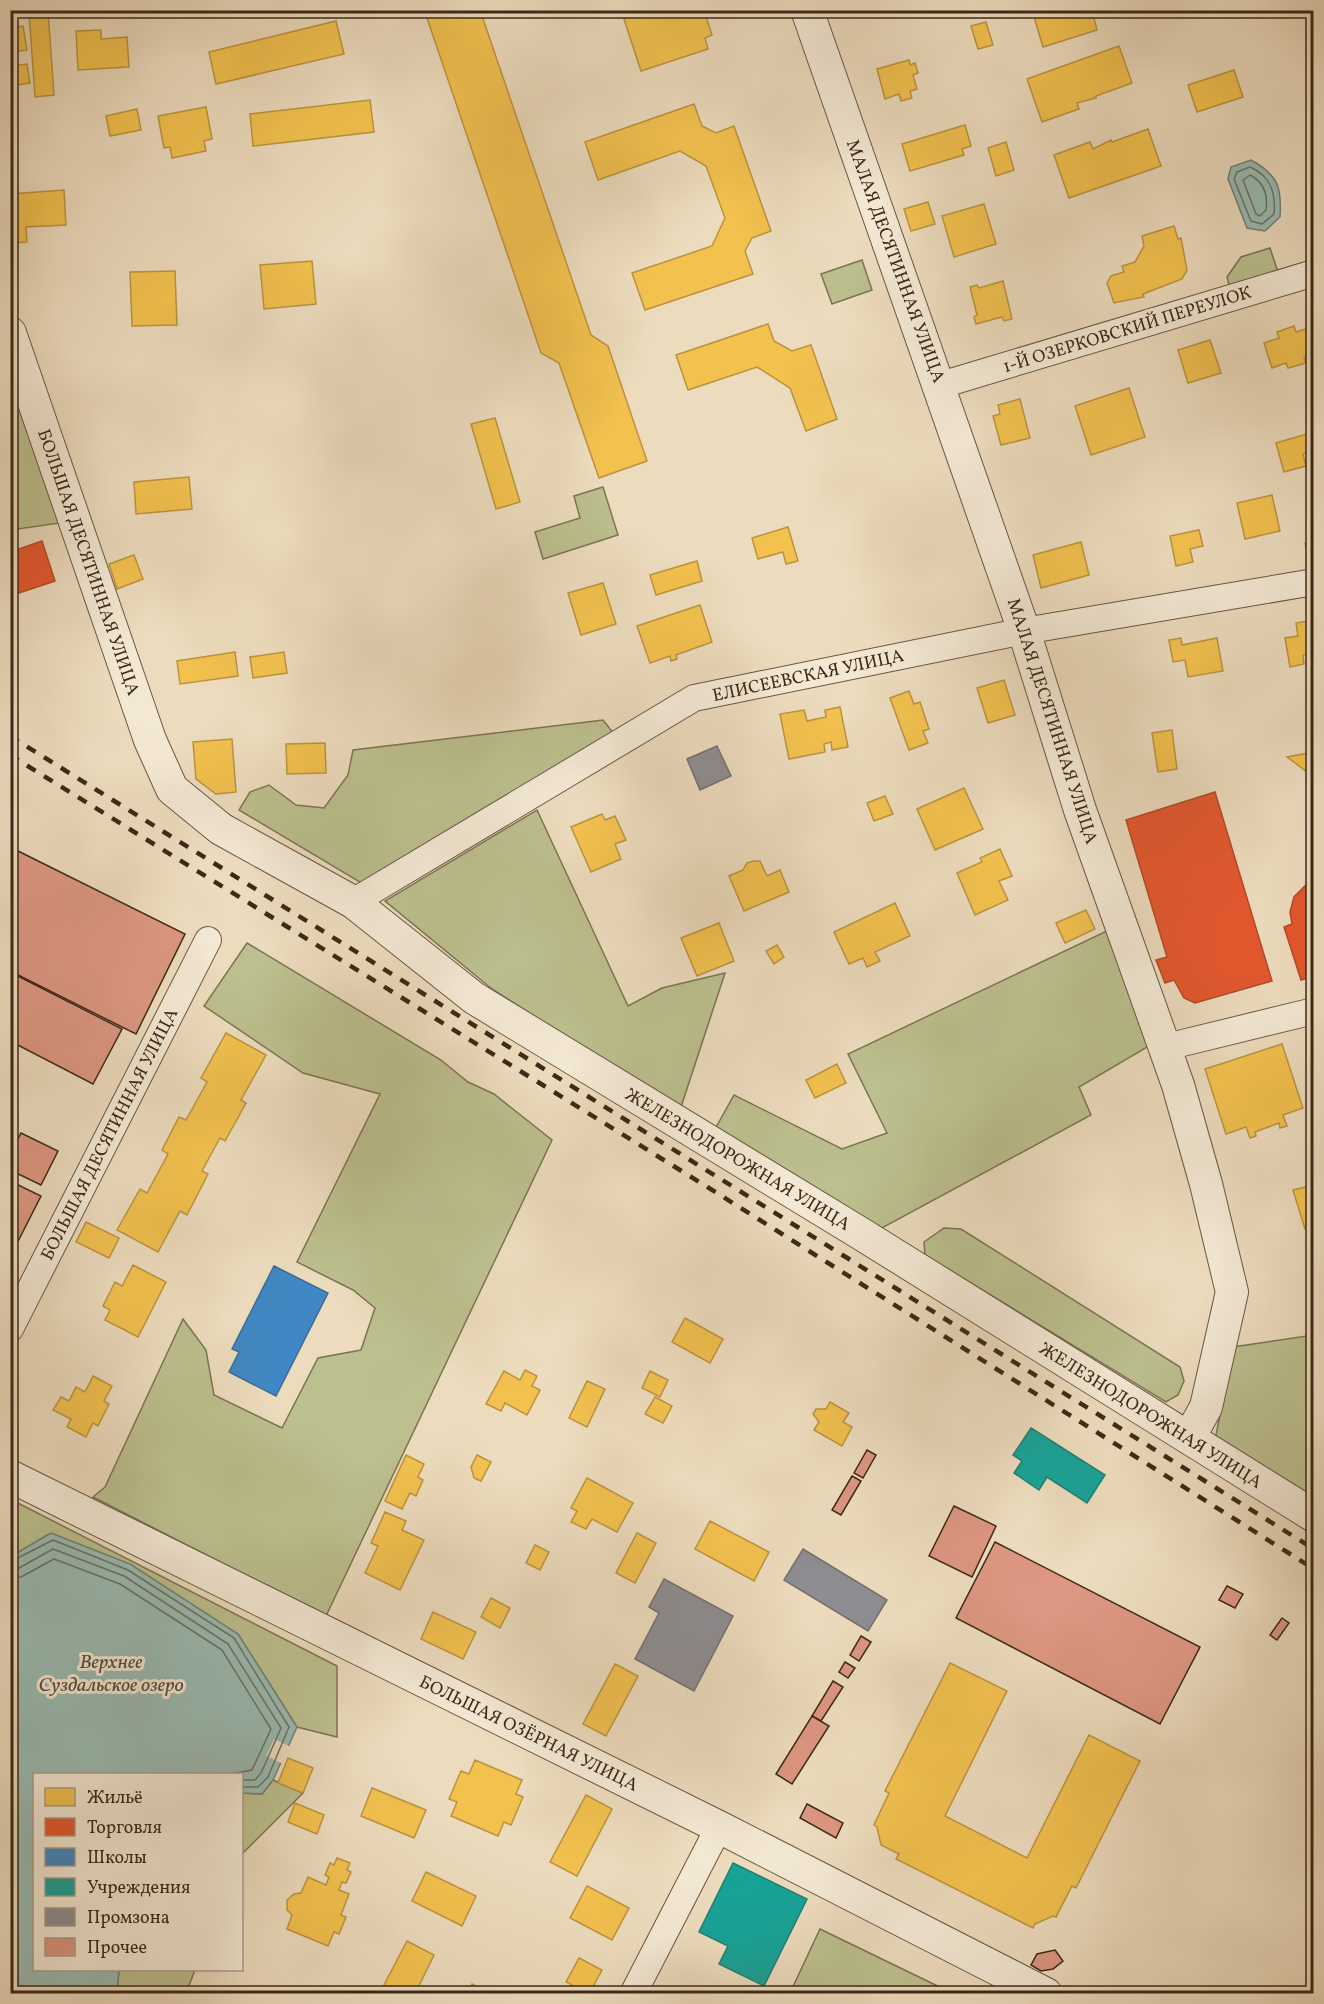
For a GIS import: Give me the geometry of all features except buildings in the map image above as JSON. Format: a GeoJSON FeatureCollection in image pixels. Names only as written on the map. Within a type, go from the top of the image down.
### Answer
{"type":"FeatureCollection","features":[{"type":"Feature","properties":{"kind":"street","name":"МАЛАЯ ДЕСЯТИННАЯ УЛИЦА"},"geometry":{"type":"LineString","coordinates":[[807,10],[1024,630],[1080,810],[1166,1047],[1206,1184],[1232,1292],[1206,1407],[1189,1438]]}},
{"type":"Feature","properties":{"kind":"street","name":"1-Й ОЗЕРКОВСКИЙ ПЕРЕУЛОК"},"geometry":{"type":"LineString","coordinates":[[940,386],[1314,273]]}},
{"type":"Feature","properties":{"kind":"street","name":"БОЛЬШАЯ ДЕСЯТИННАЯ УЛИЦА"},"geometry":{"type":"LineString","coordinates":[[10,333],[150,740],[172,789]]}},
{"type":"Feature","properties":{"kind":"street","name":"ЕЛИСЕЕВСКАЯ УЛИЦА"},"geometry":{"type":"LineString","coordinates":[[354,902],[694,698],[1024,630],[1314,582]]}},
{"type":"Feature","properties":{"kind":"street","name":"ЖЕЛЕЗНОДОРОЖНАЯ УЛИЦА"},"geometry":{"type":"LineString","coordinates":[[172,789],[222,829],[354,902],[474,998],[1314,1516]]}},
{"type":"Feature","properties":{"kind":"street","name":"БОЛЬШАЯ ДЕСЯТИННАЯ УЛИЦА"},"geometry":{"type":"LineString","coordinates":[[10,1329],[208,940]]}},
{"type":"Feature","properties":{"kind":"street"},"geometry":{"type":"LineString","coordinates":[[1166,1047],[1314,1011]]}},
{"type":"Feature","properties":{"kind":"street"},"geometry":{"type":"LineString","coordinates":[[1206,1407],[1210,1442],[1218,1456]]}},
{"type":"Feature","properties":{"kind":"street","name":"БОЛЬШАЯ ОЗЁРНАЯ УЛИЦА"},"geometry":{"type":"LineString","coordinates":[[10,1476],[719,1827],[1046,1994]]}},
{"type":"Feature","properties":{"kind":"street"},"geometry":{"type":"LineString","coordinates":[[633,1994],[719,1827]]}},
{"type":"Feature","properties":{"kind":"green space"},"geometry":{"type":"Polygon","coordinates":[[[1270,248],[1278,272],[1230,289],[1227,277],[1241,257],[1270,248]]]}},
{"type":"Feature","properties":{"kind":"green space"},"geometry":{"type":"Polygon","coordinates":[[[862,260],[872,290],[832,304],[821,274],[862,260]]]}},
{"type":"Feature","properties":{"kind":"green space"},"geometry":{"type":"Polygon","coordinates":[[[11,386],[60,523],[11,530],[11,386]]]}},
{"type":"Feature","properties":{"kind":"green space"},"geometry":{"type":"Polygon","coordinates":[[[603,487],[618,535],[543,559],[535,532],[580,518],[574,496],[603,487]]]}},
{"type":"Feature","properties":{"kind":"green space"},"geometry":{"type":"Polygon","coordinates":[[[603,720],[614,734],[363,884],[239,810],[250,792],[269,785],[296,805],[324,808],[348,775],[353,750],[603,720]]]}},
{"type":"Feature","properties":{"kind":"green space"},"geometry":{"type":"Polygon","coordinates":[[[537,810],[628,1006],[662,988],[725,973],[680,1110],[492,989],[385,901],[537,810]]]}},
{"type":"Feature","properties":{"kind":"green space"},"geometry":{"type":"Polygon","coordinates":[[[1109,930],[1149,1046],[1079,1087],[1091,1115],[882,1228],[714,1131],[734,1095],[842,1149],[887,1133],[848,1054],[1109,930]]]}},
{"type":"Feature","properties":{"kind":"green space"},"geometry":{"type":"Polygon","coordinates":[[[247,943],[441,1060],[468,1082],[494,1094],[552,1140],[326,1616],[93,1497],[105,1487],[183,1319],[206,1350],[214,1395],[282,1428],[318,1358],[361,1350],[375,1308],[353,1290],[297,1262],[380,1094],[303,1073],[204,1006],[247,943]]]}},
{"type":"Feature","properties":{"kind":"green space"},"geometry":{"type":"Polygon","coordinates":[[[944,1228],[961,1229],[1180,1367],[1184,1381],[1178,1395],[1166,1402],[925,1255],[924,1242],[944,1228]]]}},
{"type":"Feature","properties":{"kind":"green space"},"geometry":{"type":"Polygon","coordinates":[[[1313,1335],[1313,1508],[1227,1454],[1216,1435],[1233,1347],[1313,1335]]]}},
{"type":"Feature","properties":{"kind":"green space"},"geometry":{"type":"Polygon","coordinates":[[[10,1499],[337,1666],[337,1737],[297,1727],[238,1634],[47,1535],[11,1557],[10,1499]]]}},
{"type":"Feature","properties":{"kind":"green space"},"geometry":{"type":"Polygon","coordinates":[[[273,1780],[303,1793],[243,1853],[243,1793],[262,1794],[273,1780]]]}},
{"type":"Feature","properties":{"kind":"green space"},"geometry":{"type":"Polygon","coordinates":[[[820,1929],[952,1993],[790,1993],[820,1929]]]}},
{"type":"Feature","properties":{"kind":"green space"},"geometry":{"type":"Polygon","coordinates":[[[119,1971],[195,1971],[186,1993],[117,1993],[119,1971]]]}},
{"type":"Feature","properties":{"kind":"water"},"geometry":{"type":"Polygon","coordinates":[[[1251,160],[1273,177],[1279,190],[1280,217],[1265,231],[1247,228],[1228,179],[1231,167],[1251,160]]]}},
{"type":"Feature","properties":{"kind":"water","name":"Верхнее Суздальское озеро"},"geometry":{"type":"Polygon","coordinates":[[[51,1533],[130,1564],[238,1634],[297,1727],[273,1780],[262,1794],[243,1793],[243,1773],[33,1773],[33,1971],[119,1971],[117,1993],[11,1993],[10,1557],[51,1533]]]}},
{"type":"Feature","properties":{"kind":"pier"},"geometry":{"type":"Polygon","coordinates":[[[274,1739],[291,1747],[283,1764],[266,1756],[274,1739]]]}},
{"type":"Feature","properties":{"kind":"railway"},"geometry":{"type":"LineString","coordinates":[[10,736],[1314,1549]]}},
{"type":"Feature","properties":{"kind":"railway"},"geometry":{"type":"LineString","coordinates":[[10,755],[709,1188],[1314,1569]]}}]}
